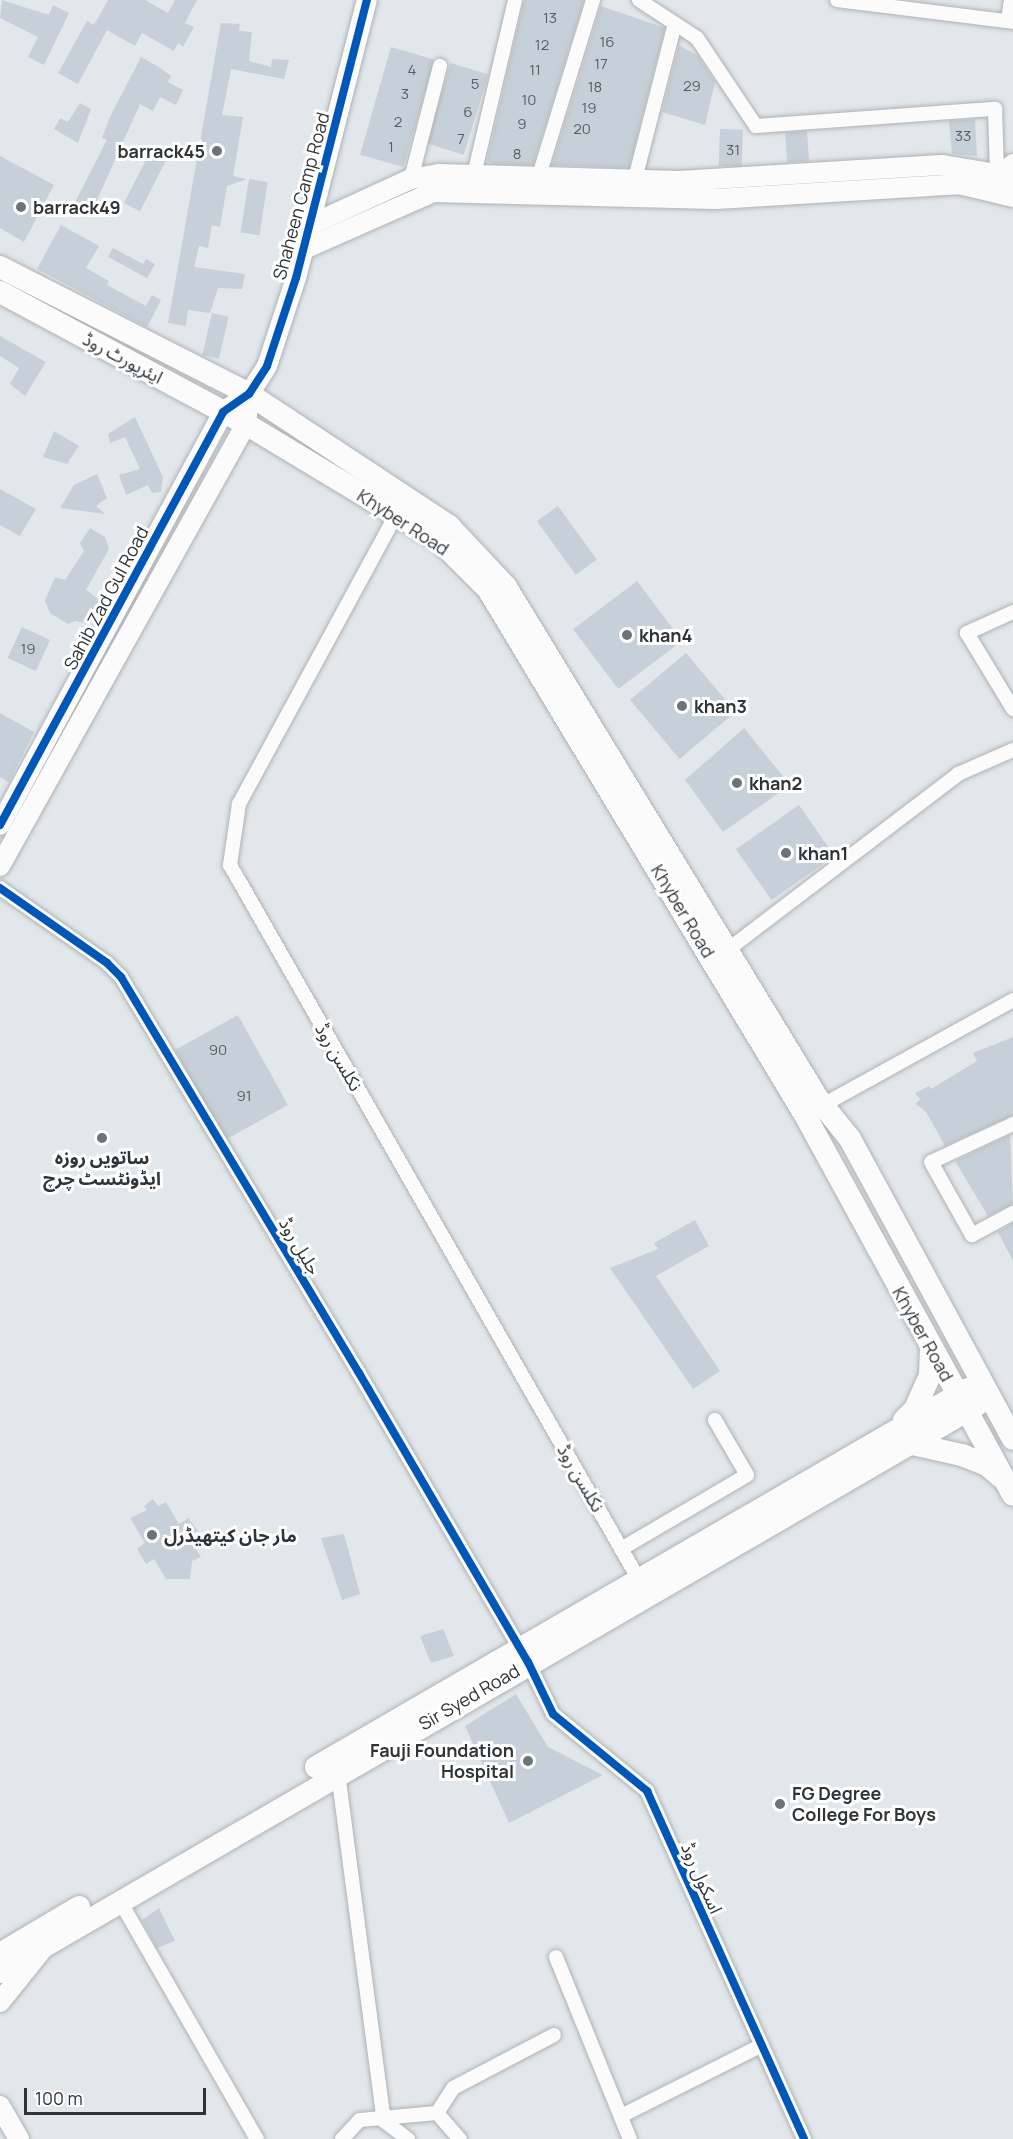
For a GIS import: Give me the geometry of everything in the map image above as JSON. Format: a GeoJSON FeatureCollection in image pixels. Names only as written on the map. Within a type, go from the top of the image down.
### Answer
{"type":"FeatureCollection","features":[{"type":"Feature","properties":{"kind":"main road","name":"Khyber Road"},"geometry":{"type":"LineString","coordinates":[[0,267],[249,394],[449,526],[506,587],[730,948],[823,1106],[850,1139],[989,1389],[1013,1439]]}},
{"type":"Feature","properties":{"kind":"main road","name":"ایئرپورٹ روڈ"},"geometry":{"type":"LineString","coordinates":[[0,292],[246,424]]}},
{"type":"Feature","properties":{"kind":"main road","name":"Khyber Road"},"geometry":{"type":"LineString","coordinates":[[246,424],[440,542],[488,589],[805,1114],[931,1350],[1011,1489]]}},
{"type":"Feature","properties":{"kind":"main road"},"geometry":{"type":"LineString","coordinates":[[901,1436],[930,1376],[931,1350]]}},
{"type":"Feature","properties":{"kind":"main road"},"geometry":{"type":"LineString","coordinates":[[901,1436],[989,1389]]}},
{"type":"Feature","properties":{"kind":"main road"},"geometry":{"type":"LineString","coordinates":[[901,1436],[987,1465],[1011,1489]]}},
{"type":"Feature","properties":{"kind":"main road","name":"Sir Syed Road"},"geometry":{"type":"LineString","coordinates":[[3,1951],[901,1436]]}},
{"type":"Feature","properties":{"kind":"main road","name":"Sir Syed Road"},"geometry":{"type":"LineString","coordinates":[[0,1972],[338,1773],[638,1578],[901,1436]]}},
{"type":"Feature","properties":{"kind":"street","name":"Shaheen Camp Road"},"geometry":{"type":"LineString","coordinates":[[249,394],[272,355],[304,249],[368,0]]}},
{"type":"Feature","properties":{"kind":"street"},"geometry":{"type":"LineString","coordinates":[[474,175],[515,0]]}},
{"type":"Feature","properties":{"kind":"street"},"geometry":{"type":"LineString","coordinates":[[538,180],[592,0]]}},
{"type":"Feature","properties":{"kind":"street"},"geometry":{"type":"LineString","coordinates":[[304,249],[433,192],[633,190],[943,165],[1008,170],[995,108],[756,126],[697,38],[639,0]]}},
{"type":"Feature","properties":{"kind":"street"},"geometry":{"type":"LineString","coordinates":[[837,0],[1011,22],[1011,0]]}},
{"type":"Feature","properties":{"kind":"street"},"geometry":{"type":"LineString","coordinates":[[633,190],[675,24]]}},
{"type":"Feature","properties":{"kind":"street"},"geometry":{"type":"LineString","coordinates":[[411,179],[440,66]]}},
{"type":"Feature","properties":{"kind":"street"},"geometry":{"type":"LineString","coordinates":[[310,225],[411,179],[474,175],[716,199],[915,184],[970,185],[1013,197]]}},
{"type":"Feature","properties":{"kind":"street","name":"Sahib Zad Gul Road"},"geometry":{"type":"LineString","coordinates":[[0,825],[223,412],[249,394]]}},
{"type":"Feature","properties":{"kind":"street","name":"Sahib Zad Gul Road"},"geometry":{"type":"LineString","coordinates":[[0,866],[246,424],[249,394]]}},
{"type":"Feature","properties":{"kind":"street","name":"نکلسن روڈ"},"geometry":{"type":"LineString","coordinates":[[391,524],[239,804],[230,866],[638,1578]]}},
{"type":"Feature","properties":{"kind":"street"},"geometry":{"type":"LineString","coordinates":[[1013,612],[967,633],[1013,709]]}},
{"type":"Feature","properties":{"kind":"street"},"geometry":{"type":"LineString","coordinates":[[730,948],[958,774],[1013,750]]}},
{"type":"Feature","properties":{"kind":"street","name":"جلیل روڈ"},"geometry":{"type":"LineString","coordinates":[[0,888],[108,963],[121,977],[524,1654]]}},
{"type":"Feature","properties":{"kind":"street"},"geometry":{"type":"LineString","coordinates":[[823,1106],[1013,1000]]}},
{"type":"Feature","properties":{"kind":"street"},"geometry":{"type":"LineString","coordinates":[[1013,1124],[931,1162],[972,1235],[1013,1213]]}},
{"type":"Feature","properties":{"kind":"street"},"geometry":{"type":"LineString","coordinates":[[621,1549],[747,1475],[715,1420]]}},
{"type":"Feature","properties":{"kind":"street","name":"اسکول روڈ"},"geometry":{"type":"LineString","coordinates":[[524,1654],[553,1714],[647,1791],[760,2046],[804,2139]]}},
{"type":"Feature","properties":{"kind":"street"},"geometry":{"type":"LineString","coordinates":[[338,1773],[384,2121],[408,2139]]}},
{"type":"Feature","properties":{"kind":"street"},"geometry":{"type":"LineString","coordinates":[[120,1901],[257,2139]]}},
{"type":"Feature","properties":{"kind":"street"},"geometry":{"type":"LineString","coordinates":[[0,2002],[47,1944]]}},
{"type":"Feature","properties":{"kind":"street"},"geometry":{"type":"LineString","coordinates":[[556,1957],[623,2115],[630,2139]]}},
{"type":"Feature","properties":{"kind":"street"},"geometry":{"type":"LineString","coordinates":[[342,2139],[360,2120],[384,2121],[437,2113],[453,2088],[554,2035]]}},
{"type":"Feature","properties":{"kind":"street"},"geometry":{"type":"LineString","coordinates":[[623,2115],[760,2046]]}},
{"type":"Feature","properties":{"kind":"street"},"geometry":{"type":"LineString","coordinates":[[0,2106],[18,2139]]}},
{"type":"Feature","properties":{"kind":"street"},"geometry":{"type":"LineString","coordinates":[[437,2113],[460,2139]]}},
{"type":"Feature","properties":{"kind":"building"},"geometry":{"type":"Polygon","coordinates":[[[2,0],[49,15],[53,5],[69,13],[44,65],[28,57],[38,37],[0,18],[2,0]]]}},
{"type":"Feature","properties":{"kind":"building"},"geometry":{"type":"Polygon","coordinates":[[[108,0],[145,0],[168,13],[175,0],[197,0],[185,23],[194,27],[183,47],[178,43],[174,51],[142,33],[135,46],[107,30],[78,84],[58,73],[87,21],[94,25],[108,0]]]}},
{"type":"Feature","properties":{"kind":"building"},"geometry":{"type":"Polygon","coordinates":[[[524,0],[584,0],[533,165],[494,164],[487,161],[524,0]]]}},
{"type":"Feature","properties":{"kind":"building"},"geometry":{"type":"Polygon","coordinates":[[[601,6],[665,28],[629,168],[552,165],[601,6]]]}},
{"type":"Feature","properties":{"kind":"building"},"geometry":{"type":"Polygon","coordinates":[[[221,23],[240,24],[239,31],[252,32],[249,61],[271,67],[272,59],[289,60],[284,79],[231,69],[222,115],[243,117],[233,176],[247,179],[227,186],[220,227],[212,225],[208,248],[199,246],[194,267],[245,274],[242,289],[218,288],[210,313],[188,310],[186,326],[168,323],[221,23]]]}},
{"type":"Feature","properties":{"kind":"building"},"geometry":{"type":"Polygon","coordinates":[[[679,45],[698,56],[715,82],[705,125],[662,112],[679,45]]]}},
{"type":"Feature","properties":{"kind":"building"},"geometry":{"type":"Polygon","coordinates":[[[391,47],[434,59],[403,167],[360,155],[391,47]]]}},
{"type":"Feature","properties":{"kind":"building"},"geometry":{"type":"Polygon","coordinates":[[[141,57],[171,76],[168,82],[183,90],[176,105],[160,97],[153,111],[140,104],[90,216],[73,206],[107,140],[102,138],[110,117],[141,57]]]}},
{"type":"Feature","properties":{"kind":"building"},"geometry":{"type":"Polygon","coordinates":[[[451,63],[488,74],[464,155],[426,143],[451,63]]]}},
{"type":"Feature","properties":{"kind":"building"},"geometry":{"type":"Polygon","coordinates":[[[80,103],[91,109],[78,143],[54,129],[60,118],[68,122],[80,103]]]}},
{"type":"Feature","properties":{"kind":"building"},"geometry":{"type":"Polygon","coordinates":[[[975,119],[977,156],[952,154],[949,121],[975,119]]]}},
{"type":"Feature","properties":{"kind":"building"},"geometry":{"type":"Polygon","coordinates":[[[720,129],[743,130],[742,167],[719,166],[720,129]]]}},
{"type":"Feature","properties":{"kind":"building"},"geometry":{"type":"Polygon","coordinates":[[[807,131],[809,161],[787,162],[785,133],[807,131]]]}},
{"type":"Feature","properties":{"kind":"building"},"geometry":{"type":"Polygon","coordinates":[[[153,146],[169,154],[140,211],[124,203],[153,146]]]}},
{"type":"Feature","properties":{"kind":"building","name":"barrack49"},"geometry":{"type":"Polygon","coordinates":[[[0,156],[54,185],[24,242],[0,228],[0,156]]]}},
{"type":"Feature","properties":{"kind":"building"},"geometry":{"type":"Polygon","coordinates":[[[249,179],[268,182],[259,235],[241,232],[249,179]]]}},
{"type":"Feature","properties":{"kind":"building"},"geometry":{"type":"Polygon","coordinates":[[[61,225],[99,246],[86,268],[109,281],[107,285],[146,306],[152,295],[161,300],[147,327],[37,269],[61,225]]]}},
{"type":"Feature","properties":{"kind":"building"},"geometry":{"type":"Polygon","coordinates":[[[113,248],[143,264],[146,259],[155,264],[147,278],[108,257],[113,248]]]}},
{"type":"Feature","properties":{"kind":"building"},"geometry":{"type":"Polygon","coordinates":[[[212,313],[229,317],[219,359],[202,355],[212,313]]]}},
{"type":"Feature","properties":{"kind":"building"},"geometry":{"type":"Polygon","coordinates":[[[0,336],[46,362],[25,396],[10,384],[19,368],[0,356],[0,336]]]}},
{"type":"Feature","properties":{"kind":"building"},"geometry":{"type":"Polygon","coordinates":[[[135,417],[163,477],[161,492],[152,493],[148,485],[126,495],[119,475],[140,469],[125,437],[110,443],[108,434],[135,417]]]}},
{"type":"Feature","properties":{"kind":"building"},"geometry":{"type":"Polygon","coordinates":[[[54,431],[79,446],[67,464],[43,457],[54,431]]]}},
{"type":"Feature","properties":{"kind":"building"},"geometry":{"type":"Polygon","coordinates":[[[97,474],[107,498],[96,506],[105,514],[60,508],[74,485],[97,474]]]}},
{"type":"Feature","properties":{"kind":"building"},"geometry":{"type":"Polygon","coordinates":[[[0,489],[36,509],[20,536],[0,525],[0,489]]]}},
{"type":"Feature","properties":{"kind":"building"},"geometry":{"type":"Polygon","coordinates":[[[558,506],[597,559],[576,575],[537,521],[558,506]]]}},
{"type":"Feature","properties":{"kind":"building"},"geometry":{"type":"Polygon","coordinates":[[[90,528],[105,537],[109,549],[86,590],[102,602],[90,624],[75,621],[68,624],[50,613],[45,601],[55,577],[65,580],[84,551],[80,543],[90,528]]]}},
{"type":"Feature","properties":{"kind":"building","name":"khan4"},"geometry":{"type":"Polygon","coordinates":[[[637,581],[682,641],[618,689],[573,629],[637,581]]]}},
{"type":"Feature","properties":{"kind":"building"},"geometry":{"type":"Polygon","coordinates":[[[22,627],[50,640],[36,671],[8,658],[22,627]]]}},
{"type":"Feature","properties":{"kind":"building","name":"khan3"},"geometry":{"type":"Polygon","coordinates":[[[686,653],[735,712],[680,759],[630,700],[686,653]]]}},
{"type":"Feature","properties":{"kind":"building"},"geometry":{"type":"Polygon","coordinates":[[[0,713],[34,732],[9,782],[0,777],[0,713]]]}},
{"type":"Feature","properties":{"kind":"building","name":"khan2"},"geometry":{"type":"Polygon","coordinates":[[[744,728],[790,785],[723,832],[685,780],[744,728]]]}},
{"type":"Feature","properties":{"kind":"building","name":"khan1"},"geometry":{"type":"Polygon","coordinates":[[[799,805],[835,856],[771,900],[736,849],[799,805]]]}},
{"type":"Feature","properties":{"kind":"building"},"geometry":{"type":"Polygon","coordinates":[[[238,1015],[288,1105],[225,1140],[175,1050],[238,1015]]]}},
{"type":"Feature","properties":{"kind":"building"},"geometry":{"type":"Polygon","coordinates":[[[1013,1037],[1013,1115],[945,1146],[926,1112],[916,1104],[920,1099],[915,1093],[929,1086],[931,1089],[977,1061],[973,1053],[1013,1037]]]}},
{"type":"Feature","properties":{"kind":"building"},"geometry":{"type":"Polygon","coordinates":[[[1010,1135],[1013,1204],[988,1216],[955,1161],[1010,1135]]]}},
{"type":"Feature","properties":{"kind":"building"},"geometry":{"type":"Polygon","coordinates":[[[695,1220],[709,1246],[656,1276],[720,1371],[693,1389],[610,1268],[658,1249],[654,1243],[695,1220]]]}},
{"type":"Feature","properties":{"kind":"building"},"geometry":{"type":"Polygon","coordinates":[[[1013,1223],[1013,1261],[998,1232],[1013,1223]]]}},
{"type":"Feature","properties":{"kind":"building"},"geometry":{"type":"Polygon","coordinates":[[[153,1499],[158,1506],[166,1502],[179,1524],[188,1518],[198,1531],[188,1537],[201,1557],[192,1561],[190,1579],[166,1579],[154,1559],[146,1564],[137,1549],[145,1543],[130,1518],[147,1510],[144,1506],[153,1499]]]}},
{"type":"Feature","properties":{"kind":"building"},"geometry":{"type":"Polygon","coordinates":[[[344,1534],[360,1594],[342,1600],[321,1538],[344,1534]]]}},
{"type":"Feature","properties":{"kind":"building"},"geometry":{"type":"Polygon","coordinates":[[[443,1629],[454,1656],[431,1663],[420,1636],[443,1629]]]}},
{"type":"Feature","properties":{"kind":"building","name":"Fauji Foundation Hospital"},"geometry":{"type":"Polygon","coordinates":[[[516,1694],[548,1747],[603,1775],[509,1823],[465,1726],[516,1694]]]}},
{"type":"Feature","properties":{"kind":"building"},"geometry":{"type":"Polygon","coordinates":[[[159,1908],[175,1941],[157,1948],[142,1920],[159,1908]]]}},
{"type":"Feature","properties":{"kind":"cycle path"},"geometry":{"type":"LineString","coordinates":[[0,825],[223,412],[249,394],[267,366],[296,278],[367,0]]}},
{"type":"Feature","properties":{"kind":"cycle path"},"geometry":{"type":"LineString","coordinates":[[0,888],[107,963],[121,977],[359,1373],[528,1662],[553,1714],[647,1791],[804,2139]]}},
{"type":"Feature","properties":{"kind":"place","name":"barrack45"},"geometry":{"type":"Point","coordinates":[217,151]}},
{"type":"Feature","properties":{"kind":"place","name":"barrack49"},"geometry":{"type":"Point","coordinates":[21,207]}},
{"type":"Feature","properties":{"kind":"place","name":"khan4"},"geometry":{"type":"Point","coordinates":[627,635]}},
{"type":"Feature","properties":{"kind":"place","name":"khan3"},"geometry":{"type":"Point","coordinates":[682,706]}},
{"type":"Feature","properties":{"kind":"place","name":"khan2"},"geometry":{"type":"Point","coordinates":[737,783]}},
{"type":"Feature","properties":{"kind":"place","name":"khan1"},"geometry":{"type":"Point","coordinates":[786,853]}},
{"type":"Feature","properties":{"kind":"place","name":"ساتویں روزہ ایڈونٹسٹ چرچ"},"geometry":{"type":"Point","coordinates":[102,1138]}},
{"type":"Feature","properties":{"kind":"place","name":"مار جان کیتھیڈرل"},"geometry":{"type":"Point","coordinates":[152,1535]}},
{"type":"Feature","properties":{"kind":"place","name":"Fauji Foundation Hospital"},"geometry":{"type":"Point","coordinates":[528,1761]}},
{"type":"Feature","properties":{"kind":"place","name":"FG Degree College For Boys"},"geometry":{"type":"Point","coordinates":[780,1804]}}]}
